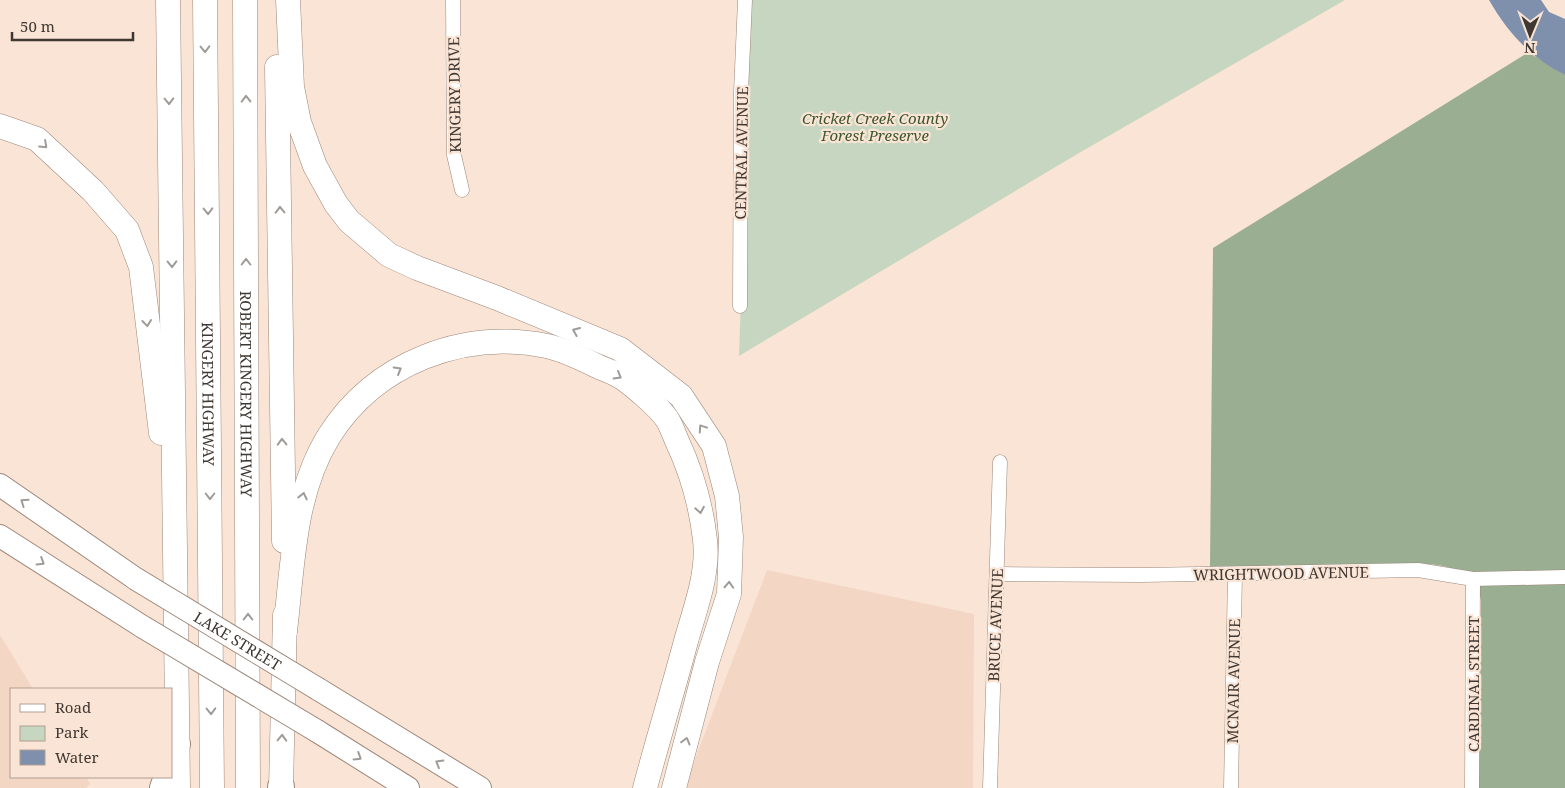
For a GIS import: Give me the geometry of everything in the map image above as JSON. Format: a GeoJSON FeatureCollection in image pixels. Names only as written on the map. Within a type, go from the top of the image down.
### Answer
{"type":"FeatureCollection","features":[{"type":"Feature","properties":{"kind":"highway"},"geometry":{"type":"LineString","coordinates":[[168,0],[175,554],[174,753],[178,788]]}},
{"type":"Feature","properties":{"kind":"highway","name":"KINGERY HIGHWAY"},"geometry":{"type":"LineString","coordinates":[[205,0],[212,788]]}},
{"type":"Feature","properties":{"kind":"highway","name":"ROBERT KINGERY HIGHWAY"},"geometry":{"type":"LineString","coordinates":[[244,0],[248,788]]}},
{"type":"Feature","properties":{"kind":"highway"},"geometry":{"type":"LineString","coordinates":[[275,0],[285,631],[281,788]]}},
{"type":"Feature","properties":{"kind":"highway"},"geometry":{"type":"LineString","coordinates":[[288,0],[292,87],[300,122],[318,172],[336,204],[349,221],[366,238],[389,255],[620,349],[680,396],[714,446],[727,496],[731,529],[729,594],[707,662],[674,788]]}},
{"type":"Feature","properties":{"kind":"highway"},"geometry":{"type":"LineString","coordinates":[[0,126],[37,139],[93,191],[127,230],[141,267],[175,554]]}},
{"type":"Feature","properties":{"kind":"highway"},"geometry":{"type":"LineString","coordinates":[[285,631],[298,521],[306,485],[328,438],[354,403],[376,384],[396,371],[417,360],[459,346],[502,341],[548,346],[568,352],[622,378],[666,418],[693,475],[704,532],[704,567],[698,600],[645,785]]}},
{"type":"Feature","properties":{"kind":"main road","name":"LAKE STREET"},"geometry":{"type":"LineString","coordinates":[[0,485],[136,579],[480,788]]}},
{"type":"Feature","properties":{"kind":"main road"},"geometry":{"type":"LineString","coordinates":[[0,536],[143,627],[317,730],[408,788]]}},
{"type":"Feature","properties":{"kind":"street","name":"KINGERY DRIVE"},"geometry":{"type":"LineString","coordinates":[[453,0],[454,155],[462,190]]}},
{"type":"Feature","properties":{"kind":"street","name":"CENTRAL AVENUE"},"geometry":{"type":"LineString","coordinates":[[740,306],[741,92],[745,0]]}},
{"type":"Feature","properties":{"kind":"street","name":"BRUCE AVENUE"},"geometry":{"type":"LineString","coordinates":[[990,788],[1000,462]]}},
{"type":"Feature","properties":{"kind":"street","name":"WRIGHTWOOD AVENUE"},"geometry":{"type":"LineString","coordinates":[[996,574],[1235,574],[1418,570],[1473,579],[1565,577]]}},
{"type":"Feature","properties":{"kind":"street","name":"MCNAIR AVENUE"},"geometry":{"type":"LineString","coordinates":[[1231,788],[1235,574]]}},
{"type":"Feature","properties":{"kind":"street","name":"CARDINAL STREET"},"geometry":{"type":"LineString","coordinates":[[1472,788],[1473,579]]}},
{"type":"Feature","properties":{"kind":"shaded area"},"geometry":{"type":"Polygon","coordinates":[[[767,570],[974,614],[973,788],[684,788],[767,570]]]}},
{"type":"Feature","properties":{"kind":"shaded area"},"geometry":{"type":"Polygon","coordinates":[[[0,635],[32,688],[10,688],[10,778],[87,778],[90,784],[86,788],[0,788],[0,635]]]}},
{"type":"Feature","properties":{"kind":"green space","name":"Cricket Creek County Forest Preserve"},"geometry":{"type":"Polygon","coordinates":[[[751,0],[1345,0],[1079,153],[739,356],[751,0]]]}},
{"type":"Feature","properties":{"kind":"green space"},"geometry":{"type":"Polygon","coordinates":[[[1529,52],[1565,75],[1565,788],[1479,788],[1481,601],[1478,584],[1456,570],[1415,563],[1210,567],[1213,248],[1529,52]]]}},
{"type":"Feature","properties":{"kind":"water"},"geometry":{"type":"Polygon","coordinates":[[[1489,0],[1541,0],[1549,12],[1565,19],[1565,75],[1541,61],[1521,44],[1489,0]]]}}]}
